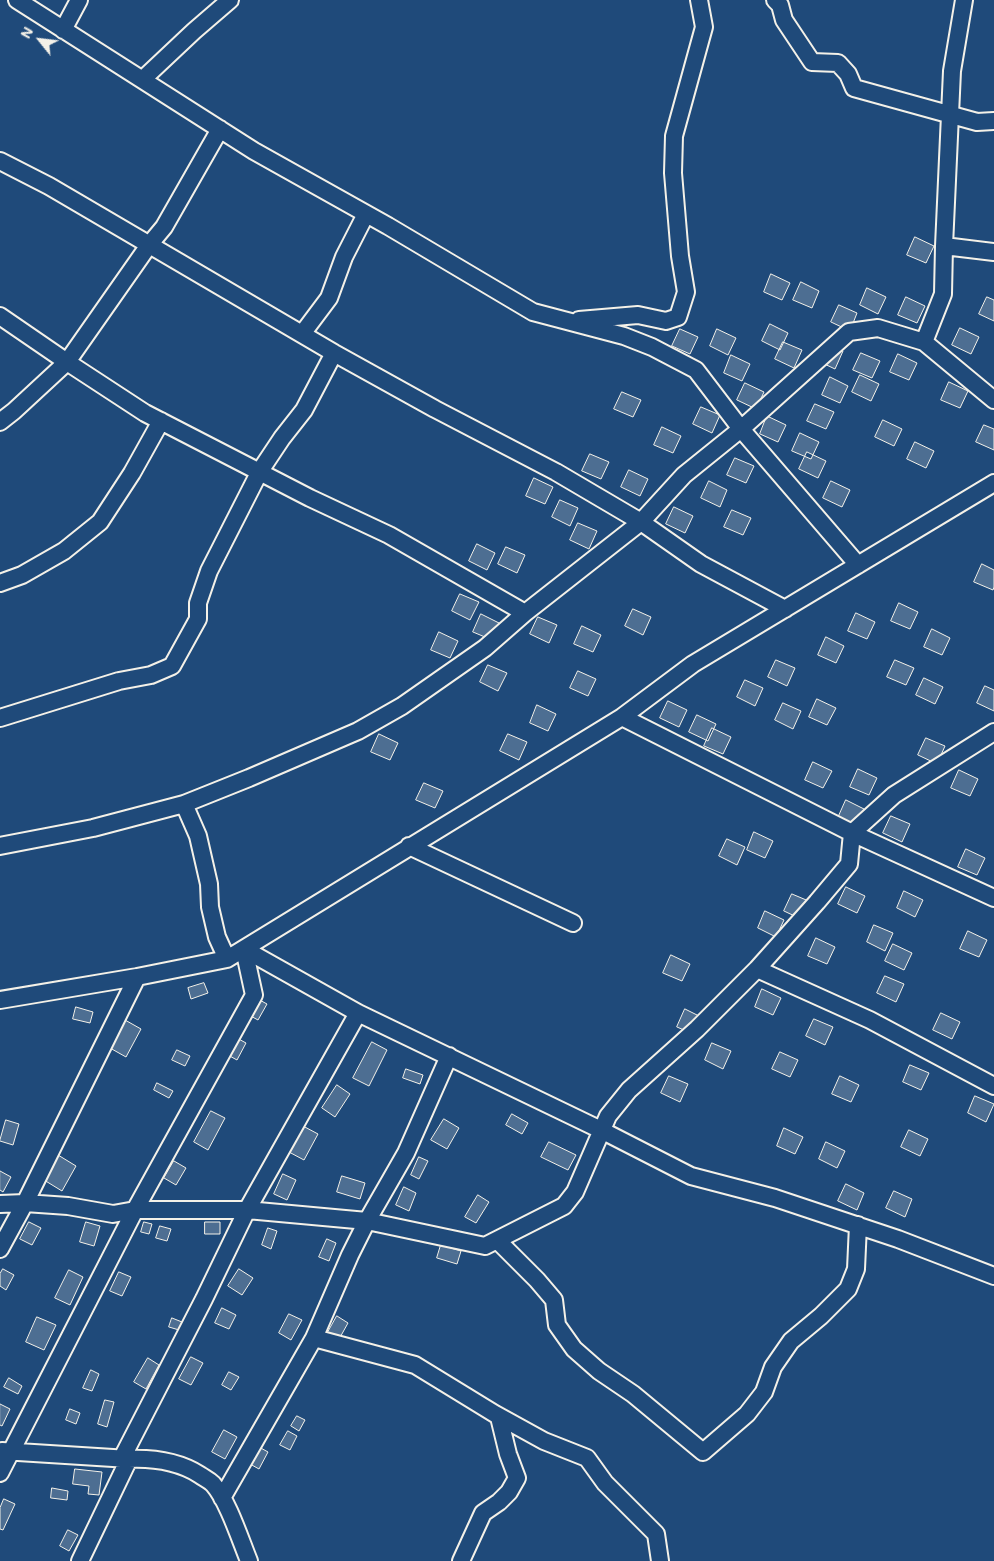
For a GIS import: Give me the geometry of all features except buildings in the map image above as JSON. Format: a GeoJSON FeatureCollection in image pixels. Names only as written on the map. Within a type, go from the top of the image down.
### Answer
{"type":"FeatureCollection","features":[{"type":"Feature","properties":{"kind":"street"},"geometry":{"type":"LineString","coordinates":[[17,0],[254,151],[366,214],[532,312],[624,336],[696,370],[741,429],[858,565]]}},
{"type":"Feature","properties":{"kind":"street"},"geometry":{"type":"LineString","coordinates":[[64,30],[79,0]]}},
{"type":"Feature","properties":{"kind":"street"},"geometry":{"type":"LineString","coordinates":[[143,79],[230,0]]}},
{"type":"Feature","properties":{"kind":"street"},"geometry":{"type":"LineString","coordinates":[[567,321],[638,315],[666,321],[678,317],[686,292],[680,256],[673,173],[674,136],[704,27],[700,0]]}},
{"type":"Feature","properties":{"kind":"street"},"geometry":{"type":"LineString","coordinates":[[775,0],[780,5],[784,20],[812,62],[838,63],[848,74],[854,88],[977,122],[994,120]]}},
{"type":"Feature","properties":{"kind":"street"},"geometry":{"type":"LineString","coordinates":[[924,342],[943,294],[952,71],[964,0]]}},
{"type":"Feature","properties":{"kind":"street"},"geometry":{"type":"LineString","coordinates":[[0,422],[67,362],[149,245],[164,227],[220,129]]}},
{"type":"Feature","properties":{"kind":"street"},"geometry":{"type":"LineString","coordinates":[[0,161],[49,186],[334,353],[435,409],[556,472],[641,522],[701,564],[785,609]]}},
{"type":"Feature","properties":{"kind":"street"},"geometry":{"type":"LineString","coordinates":[[302,334],[329,298],[344,257],[366,214]]}},
{"type":"Feature","properties":{"kind":"street"},"geometry":{"type":"LineString","coordinates":[[944,246],[994,252]]}},
{"type":"Feature","properties":{"kind":"street"},"geometry":{"type":"LineString","coordinates":[[0,316],[145,413],[310,498],[389,536],[525,613]]}},
{"type":"Feature","properties":{"kind":"street"},"geometry":{"type":"LineString","coordinates":[[0,846],[92,828],[184,804],[249,778],[367,726],[402,706],[485,648],[525,613],[641,522],[684,475],[741,429],[849,332],[878,328],[924,342],[994,400]]}},
{"type":"Feature","properties":{"kind":"street"},"geometry":{"type":"LineString","coordinates":[[0,718],[119,682],[151,675],[172,666],[198,619],[198,603],[209,571],[260,471],[304,410],[334,353]]}},
{"type":"Feature","properties":{"kind":"street"},"geometry":{"type":"LineString","coordinates":[[0,583],[22,575],[64,551],[100,522],[132,473],[161,421]]}},
{"type":"Feature","properties":{"kind":"street"},"geometry":{"type":"LineString","coordinates":[[1,1002],[228,959],[409,846],[622,717],[693,664],[994,483]]}},
{"type":"Feature","properties":{"kind":"street"},"geometry":{"type":"LineString","coordinates":[[622,717],[852,833],[994,898]]}},
{"type":"Feature","properties":{"kind":"street"},"geometry":{"type":"LineString","coordinates":[[0,1204],[25,1203],[68,1206],[113,1214],[135,1210],[247,1210],[366,1221],[485,1246],[564,1206],[575,1192],[608,1116],[629,1090],[697,1029],[757,969],[849,864],[852,833],[894,795],[994,732]]}},
{"type":"Feature","properties":{"kind":"street"},"geometry":{"type":"LineString","coordinates":[[184,804],[198,836],[209,884],[210,907],[217,937],[228,959]]}},
{"type":"Feature","properties":{"kind":"street"},"geometry":{"type":"LineString","coordinates":[[409,846],[573,923]]}},
{"type":"Feature","properties":{"kind":"street"},"geometry":{"type":"LineString","coordinates":[[244,949],[358,1013],[601,1130],[691,1176],[775,1198],[858,1225],[994,1276]]}},
{"type":"Feature","properties":{"kind":"street"},"geometry":{"type":"LineString","coordinates":[[0,1474],[6,1451],[135,1210],[254,995],[244,949]]}},
{"type":"Feature","properties":{"kind":"street"},"geometry":{"type":"LineString","coordinates":[[757,969],[870,1020],[994,1086]]}},
{"type":"Feature","properties":{"kind":"street"},"geometry":{"type":"LineString","coordinates":[[0,1249],[25,1203],[137,977]]}},
{"type":"Feature","properties":{"kind":"street"},"geometry":{"type":"LineString","coordinates":[[80,1561],[126,1458],[247,1210],[358,1013]]}},
{"type":"Feature","properties":{"kind":"street"},"geometry":{"type":"LineString","coordinates":[[222,1498],[314,1338],[366,1221],[406,1153],[449,1056]]}},
{"type":"Feature","properties":{"kind":"street"},"geometry":{"type":"LineString","coordinates":[[497,1240],[554,1300],[557,1325],[574,1349],[599,1371],[633,1394],[703,1452],[747,1414],[764,1392],[773,1367],[791,1341],[821,1316],[848,1289],[856,1269],[858,1225]]}},
{"type":"Feature","properties":{"kind":"street"},"geometry":{"type":"LineString","coordinates":[[314,1338],[415,1365],[544,1441],[587,1458],[605,1483],[656,1534],[660,1561]]}},
{"type":"Feature","properties":{"kind":"street"},"geometry":{"type":"LineString","coordinates":[[461,1561],[483,1513],[509,1492],[517,1478],[508,1454],[499,1416]]}},
{"type":"Feature","properties":{"kind":"street"},"geometry":{"type":"LineString","coordinates":[[6,1451],[149,1458],[174,1463],[194,1471],[212,1482],[222,1498],[250,1561]]}}]}
